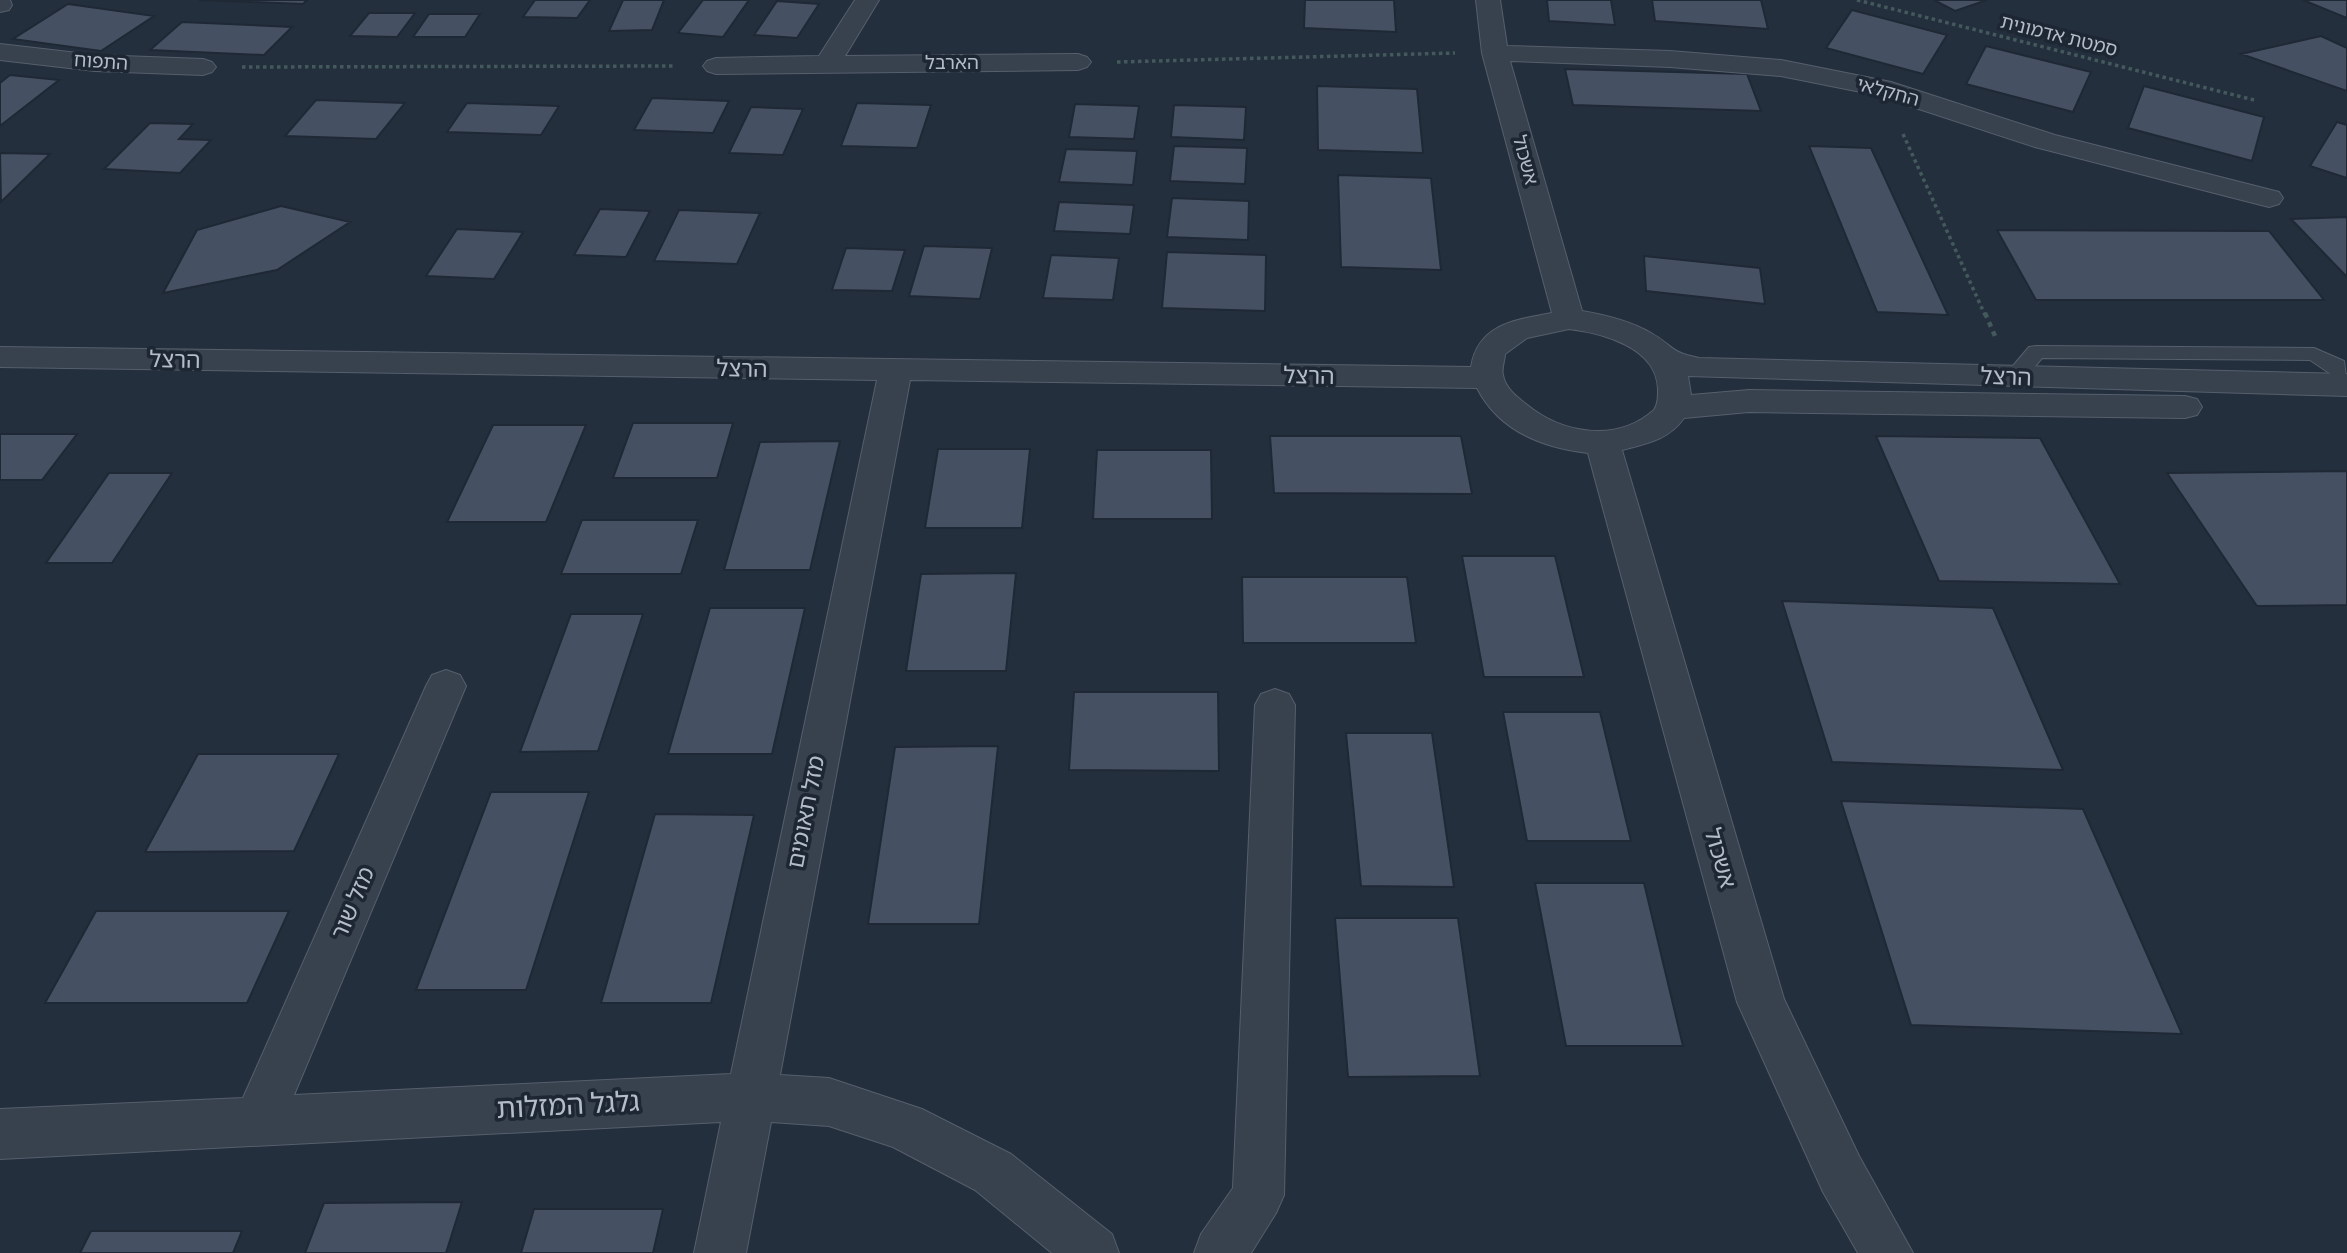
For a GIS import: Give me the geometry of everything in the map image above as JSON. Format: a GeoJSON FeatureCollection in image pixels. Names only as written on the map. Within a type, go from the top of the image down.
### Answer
{"type":"FeatureCollection","features":[{"type":"Feature","properties":{"kind":"street"},"geometry":{"type":"LineString","coordinates":[[827,64],[867,0]]}},
{"type":"Feature","properties":{"kind":"street","name":"אשכול"},"geometry":{"type":"LineString","coordinates":[[1488,0],[1495,52],[1569,319]]}},
{"type":"Feature","properties":{"kind":"street","name":"התפוח"},"geometry":{"type":"LineString","coordinates":[[0,52],[95,63],[203,67]]}},
{"type":"Feature","properties":{"kind":"street","name":"החקלאי"},"geometry":{"type":"LineString","coordinates":[[1495,52],[1670,59],[1782,68],[1882,88],[2045,141],[2269,198]]}},
{"type":"Feature","properties":{"kind":"street","name":"הארבל"},"geometry":{"type":"LineString","coordinates":[[716,66],[1078,62]]}},
{"type":"Feature","properties":{"kind":"street"},"geometry":{"type":"LineString","coordinates":[[1569,319],[1617,328],[1645,342],[1665,360],[1675,382],[1674,408],[1659,425],[1634,438],[1602,442],[1546,433],[1517,419],[1496,399],[1485,378],[1484,364],[1493,345],[1511,330],[1538,321],[1569,319]]}},
{"type":"Feature","properties":{"kind":"street","name":"הרצל"},"geometry":{"type":"LineString","coordinates":[[0,357],[895,372],[1485,378]]}},
{"type":"Feature","properties":{"kind":"street","name":"הרצל"},"geometry":{"type":"LineString","coordinates":[[1665,360],[1699,368],[2347,385]]}},
{"type":"Feature","properties":{"kind":"street","name":"מזל תאומים"},"geometry":{"type":"LineString","coordinates":[[720,1253],[895,372]]}},
{"type":"Feature","properties":{"kind":"street","name":"הרצל"},"geometry":{"type":"LineString","coordinates":[[1674,408],[1749,401],[2072,407],[2347,406]]}},
{"type":"Feature","properties":{"kind":"street","name":"אשכול"},"geometry":{"type":"LineString","coordinates":[[1602,442],[1761,1002],[1842,1174],[1887,1253]]}},
{"type":"Feature","properties":{"kind":"street","name":"מזל שור"},"geometry":{"type":"LineString","coordinates":[[259,1119],[446,686]]}},
{"type":"Feature","properties":{"kind":"street"},"geometry":{"type":"LineString","coordinates":[[1220,1253],[1258,1195],[1275,705]]}},
{"type":"Feature","properties":{"kind":"street","name":"גלגל המזלות"},"geometry":{"type":"LineString","coordinates":[[0,1133],[749,1097],[829,1101],[904,1126],[993,1172],[1093,1253]]}},
{"type":"Feature","properties":{"kind":"lane"},"geometry":{"type":"LineString","coordinates":[[2014,377],[2036,352],[2050,352],[2315,354],[2337,366],[2347,378]]}},
{"type":"Feature","properties":{"kind":"path","name":"סמטת אדמונית"},"geometry":{"type":"LineString","coordinates":[[1857,0],[2254,100]]}},
{"type":"Feature","properties":{"kind":"path"},"geometry":{"type":"LineString","coordinates":[[1078,62],[1495,52]]}},
{"type":"Feature","properties":{"kind":"path"},"geometry":{"type":"LineString","coordinates":[[203,67],[716,66]]}},
{"type":"Feature","properties":{"kind":"path"},"geometry":{"type":"LineString","coordinates":[[1882,88],[2014,377]]}},
{"type":"Feature","properties":{"kind":"building"},"geometry":{"type":"Polygon","coordinates":[[[199,0],[307,0],[303,4],[199,0]]]}},
{"type":"Feature","properties":{"kind":"building"},"geometry":{"type":"Polygon","coordinates":[[[535,0],[590,0],[577,18],[523,17],[535,0]]]}},
{"type":"Feature","properties":{"kind":"building"},"geometry":{"type":"Polygon","coordinates":[[[623,0],[664,0],[652,30],[609,31],[623,0]]]}},
{"type":"Feature","properties":{"kind":"building"},"geometry":{"type":"Polygon","coordinates":[[[703,0],[749,0],[723,37],[678,33],[703,0]]]}},
{"type":"Feature","properties":{"kind":"building"},"geometry":{"type":"Polygon","coordinates":[[[1305,0],[1394,0],[1396,32],[1304,28],[1305,0]]]}},
{"type":"Feature","properties":{"kind":"building"},"geometry":{"type":"Polygon","coordinates":[[[1547,0],[1611,0],[1615,25],[1549,21],[1547,0]]]}},
{"type":"Feature","properties":{"kind":"building"},"geometry":{"type":"Polygon","coordinates":[[[1652,0],[1761,0],[1768,29],[1655,21],[1652,0]]]}},
{"type":"Feature","properties":{"kind":"building"},"geometry":{"type":"Polygon","coordinates":[[[1934,0],[1987,0],[1955,11],[1934,0]]]}},
{"type":"Feature","properties":{"kind":"building"},"geometry":{"type":"Polygon","coordinates":[[[2303,0],[2347,0],[2347,18],[2303,0]]]}},
{"type":"Feature","properties":{"kind":"building"},"geometry":{"type":"Polygon","coordinates":[[[777,1],[819,4],[797,38],[754,35],[777,1]]]}},
{"type":"Feature","properties":{"kind":"building"},"geometry":{"type":"Polygon","coordinates":[[[68,4],[154,16],[101,51],[13,39],[68,4]]]}},
{"type":"Feature","properties":{"kind":"building"},"geometry":{"type":"Polygon","coordinates":[[[1852,10],[1947,35],[1923,74],[1826,48],[1852,10]]]}},
{"type":"Feature","properties":{"kind":"building"},"geometry":{"type":"Polygon","coordinates":[[[369,13],[415,13],[397,37],[350,36],[369,13]]]}},
{"type":"Feature","properties":{"kind":"building"},"geometry":{"type":"Polygon","coordinates":[[[429,14],[480,14],[465,37],[413,37],[429,14]]]}},
{"type":"Feature","properties":{"kind":"building"},"geometry":{"type":"Polygon","coordinates":[[[182,22],[292,27],[264,55],[150,50],[182,22]]]}},
{"type":"Feature","properties":{"kind":"building"},"geometry":{"type":"Polygon","coordinates":[[[2321,36],[2347,48],[2347,91],[2241,54],[2321,36]]]}},
{"type":"Feature","properties":{"kind":"building"},"geometry":{"type":"Polygon","coordinates":[[[1986,46],[2091,72],[2073,112],[1966,84],[1986,46]]]}},
{"type":"Feature","properties":{"kind":"building"},"geometry":{"type":"Polygon","coordinates":[[[1565,69],[1747,74],[1761,111],[1573,105],[1565,69]]]}},
{"type":"Feature","properties":{"kind":"building"},"geometry":{"type":"Polygon","coordinates":[[[10,75],[59,80],[0,126],[0,83],[10,75]]]}},
{"type":"Feature","properties":{"kind":"building"},"geometry":{"type":"Polygon","coordinates":[[[1317,86],[1417,89],[1423,153],[1318,150],[1317,86]]]}},
{"type":"Feature","properties":{"kind":"building"},"geometry":{"type":"Polygon","coordinates":[[[2144,86],[2264,117],[2252,161],[2128,128],[2144,86]]]}},
{"type":"Feature","properties":{"kind":"building"},"geometry":{"type":"Polygon","coordinates":[[[652,98],[729,101],[713,133],[634,130],[652,98]]]}},
{"type":"Feature","properties":{"kind":"building"},"geometry":{"type":"Polygon","coordinates":[[[316,100],[405,103],[376,139],[285,136],[316,100]]]}},
{"type":"Feature","properties":{"kind":"building"},"geometry":{"type":"Polygon","coordinates":[[[467,103],[559,106],[541,135],[447,132],[467,103]]]}},
{"type":"Feature","properties":{"kind":"building"},"geometry":{"type":"Polygon","coordinates":[[[857,103],[931,105],[917,148],[841,146],[857,103]]]}},
{"type":"Feature","properties":{"kind":"building"},"geometry":{"type":"Polygon","coordinates":[[[1075,104],[1139,106],[1134,139],[1069,137],[1075,104]]]}},
{"type":"Feature","properties":{"kind":"building"},"geometry":{"type":"Polygon","coordinates":[[[1174,105],[1246,107],[1244,140],[1171,137],[1174,105]]]}},
{"type":"Feature","properties":{"kind":"building"},"geometry":{"type":"Polygon","coordinates":[[[751,107],[803,109],[783,155],[729,153],[751,107]]]}},
{"type":"Feature","properties":{"kind":"building"},"geometry":{"type":"Polygon","coordinates":[[[2337,122],[2347,125],[2347,178],[2310,166],[2337,122]]]}},
{"type":"Feature","properties":{"kind":"building"},"geometry":{"type":"Polygon","coordinates":[[[150,123],[193,124],[179,139],[211,140],[180,173],[104,169],[150,123]]]}},
{"type":"Feature","properties":{"kind":"building"},"geometry":{"type":"Polygon","coordinates":[[[1174,146],[1247,148],[1245,184],[1170,181],[1174,146]]]}},
{"type":"Feature","properties":{"kind":"building"},"geometry":{"type":"Polygon","coordinates":[[[1809,146],[1871,148],[1948,315],[1877,312],[1809,146]]]}},
{"type":"Feature","properties":{"kind":"building"},"geometry":{"type":"Polygon","coordinates":[[[1066,149],[1137,151],[1133,185],[1059,182],[1066,149]]]}},
{"type":"Feature","properties":{"kind":"building"},"geometry":{"type":"Polygon","coordinates":[[[0,153],[50,154],[1,202],[0,153]]]}},
{"type":"Feature","properties":{"kind":"building"},"geometry":{"type":"Polygon","coordinates":[[[1338,175],[1431,178],[1441,270],[1341,267],[1338,175]]]}},
{"type":"Feature","properties":{"kind":"building"},"geometry":{"type":"Polygon","coordinates":[[[1172,198],[1249,201],[1248,240],[1167,237],[1172,198]]]}},
{"type":"Feature","properties":{"kind":"building"},"geometry":{"type":"Polygon","coordinates":[[[1059,202],[1134,205],[1130,234],[1054,231],[1059,202]]]}},
{"type":"Feature","properties":{"kind":"building"},"geometry":{"type":"Polygon","coordinates":[[[281,206],[350,222],[277,270],[163,293],[197,230],[281,206]]]}},
{"type":"Feature","properties":{"kind":"building"},"geometry":{"type":"Polygon","coordinates":[[[600,209],[650,211],[626,257],[574,255],[600,209]]]}},
{"type":"Feature","properties":{"kind":"building"},"geometry":{"type":"Polygon","coordinates":[[[679,210],[760,213],[737,264],[654,261],[679,210]]]}},
{"type":"Feature","properties":{"kind":"building"},"geometry":{"type":"Polygon","coordinates":[[[2347,217],[2347,277],[2291,219],[2347,217]]]}},
{"type":"Feature","properties":{"kind":"building"},"geometry":{"type":"Polygon","coordinates":[[[457,229],[523,232],[494,279],[426,276],[457,229]]]}},
{"type":"Feature","properties":{"kind":"building"},"geometry":{"type":"Polygon","coordinates":[[[1997,230],[2269,231],[2324,300],[2036,300],[1997,230]]]}},
{"type":"Feature","properties":{"kind":"building"},"geometry":{"type":"Polygon","coordinates":[[[924,246],[992,248],[980,299],[909,296],[924,246]]]}},
{"type":"Feature","properties":{"kind":"building"},"geometry":{"type":"Polygon","coordinates":[[[846,248],[905,250],[892,291],[832,290],[846,248]]]}},
{"type":"Feature","properties":{"kind":"building"},"geometry":{"type":"Polygon","coordinates":[[[1167,252],[1266,255],[1265,311],[1162,308],[1167,252]]]}},
{"type":"Feature","properties":{"kind":"building"},"geometry":{"type":"Polygon","coordinates":[[[1051,255],[1119,258],[1113,300],[1043,298],[1051,255]]]}},
{"type":"Feature","properties":{"kind":"building"},"geometry":{"type":"Polygon","coordinates":[[[1644,256],[1760,268],[1765,304],[1646,291],[1644,256]]]}},
{"type":"Feature","properties":{"kind":"building"},"geometry":{"type":"Polygon","coordinates":[[[633,423],[733,423],[717,478],[613,478],[633,423]]]}},
{"type":"Feature","properties":{"kind":"building"},"geometry":{"type":"Polygon","coordinates":[[[493,425],[586,425],[546,522],[447,522],[493,425]]]}},
{"type":"Feature","properties":{"kind":"building"},"geometry":{"type":"Polygon","coordinates":[[[0,434],[77,434],[42,480],[0,480],[0,434]]]}},
{"type":"Feature","properties":{"kind":"building"},"geometry":{"type":"Polygon","coordinates":[[[1270,436],[1461,436],[1472,494],[1274,493],[1270,436]]]}},
{"type":"Feature","properties":{"kind":"building"},"geometry":{"type":"Polygon","coordinates":[[[1876,436],[2040,438],[2120,584],[1939,581],[1876,436]]]}},
{"type":"Feature","properties":{"kind":"building"},"geometry":{"type":"Polygon","coordinates":[[[840,441],[810,570],[724,570],[760,442],[840,441]]]}},
{"type":"Feature","properties":{"kind":"building"},"geometry":{"type":"Polygon","coordinates":[[[938,449],[1030,449],[1022,528],[925,528],[938,449]]]}},
{"type":"Feature","properties":{"kind":"building"},"geometry":{"type":"Polygon","coordinates":[[[1097,450],[1211,450],[1212,519],[1093,519],[1097,450]]]}},
{"type":"Feature","properties":{"kind":"building"},"geometry":{"type":"Polygon","coordinates":[[[2347,471],[2347,605],[2257,606],[2167,473],[2347,471]]]}},
{"type":"Feature","properties":{"kind":"building"},"geometry":{"type":"Polygon","coordinates":[[[109,473],[172,473],[112,563],[46,563],[109,473]]]}},
{"type":"Feature","properties":{"kind":"building"},"geometry":{"type":"Polygon","coordinates":[[[582,520],[698,520],[681,574],[561,574],[582,520]]]}},
{"type":"Feature","properties":{"kind":"building"},"geometry":{"type":"Polygon","coordinates":[[[1462,556],[1555,556],[1584,677],[1484,677],[1462,556]]]}},
{"type":"Feature","properties":{"kind":"building"},"geometry":{"type":"Polygon","coordinates":[[[1016,573],[1006,671],[906,671],[921,574],[1016,573]]]}},
{"type":"Feature","properties":{"kind":"building"},"geometry":{"type":"Polygon","coordinates":[[[1242,577],[1407,577],[1416,643],[1243,643],[1242,577]]]}},
{"type":"Feature","properties":{"kind":"building"},"geometry":{"type":"Polygon","coordinates":[[[1782,601],[1993,608],[2063,770],[1832,762],[1782,601]]]}},
{"type":"Feature","properties":{"kind":"building"},"geometry":{"type":"Polygon","coordinates":[[[710,608],[805,608],[772,754],[668,754],[710,608]]]}},
{"type":"Feature","properties":{"kind":"building"},"geometry":{"type":"Polygon","coordinates":[[[571,614],[643,614],[598,751],[520,752],[571,614]]]}},
{"type":"Feature","properties":{"kind":"building"},"geometry":{"type":"Polygon","coordinates":[[[1074,692],[1218,692],[1219,771],[1069,770],[1074,692]]]}},
{"type":"Feature","properties":{"kind":"building"},"geometry":{"type":"Polygon","coordinates":[[[1503,712],[1600,712],[1631,841],[1527,841],[1503,712]]]}},
{"type":"Feature","properties":{"kind":"building"},"geometry":{"type":"Polygon","coordinates":[[[1346,733],[1432,733],[1454,887],[1361,886],[1346,733]]]}},
{"type":"Feature","properties":{"kind":"building"},"geometry":{"type":"Polygon","coordinates":[[[998,746],[979,924],[868,924],[895,747],[998,746]]]}},
{"type":"Feature","properties":{"kind":"building"},"geometry":{"type":"Polygon","coordinates":[[[198,754],[339,754],[294,851],[145,852],[198,754]]]}},
{"type":"Feature","properties":{"kind":"building"},"geometry":{"type":"Polygon","coordinates":[[[491,792],[589,792],[526,990],[416,990],[491,792]]]}},
{"type":"Feature","properties":{"kind":"building"},"geometry":{"type":"Polygon","coordinates":[[[1841,801],[2083,809],[2182,1034],[1911,1025],[1841,801]]]}},
{"type":"Feature","properties":{"kind":"building"},"geometry":{"type":"Polygon","coordinates":[[[655,814],[754,815],[711,1003],[601,1003],[655,814]]]}},
{"type":"Feature","properties":{"kind":"building"},"geometry":{"type":"Polygon","coordinates":[[[1535,883],[1644,883],[1683,1046],[1566,1046],[1535,883]]]}},
{"type":"Feature","properties":{"kind":"building"},"geometry":{"type":"Polygon","coordinates":[[[96,911],[289,911],[247,1003],[45,1003],[96,911]]]}},
{"type":"Feature","properties":{"kind":"building"},"geometry":{"type":"Polygon","coordinates":[[[1335,918],[1458,918],[1480,1076],[1348,1077],[1335,918]]]}},
{"type":"Feature","properties":{"kind":"building"},"geometry":{"type":"Polygon","coordinates":[[[462,1202],[446,1253],[305,1253],[324,1203],[462,1202]]]}},
{"type":"Feature","properties":{"kind":"building"},"geometry":{"type":"Polygon","coordinates":[[[534,1209],[663,1209],[653,1253],[521,1253],[534,1209]]]}},
{"type":"Feature","properties":{"kind":"building"},"geometry":{"type":"Polygon","coordinates":[[[91,1231],[242,1231],[233,1253],[80,1253],[91,1231]]]}}]}
